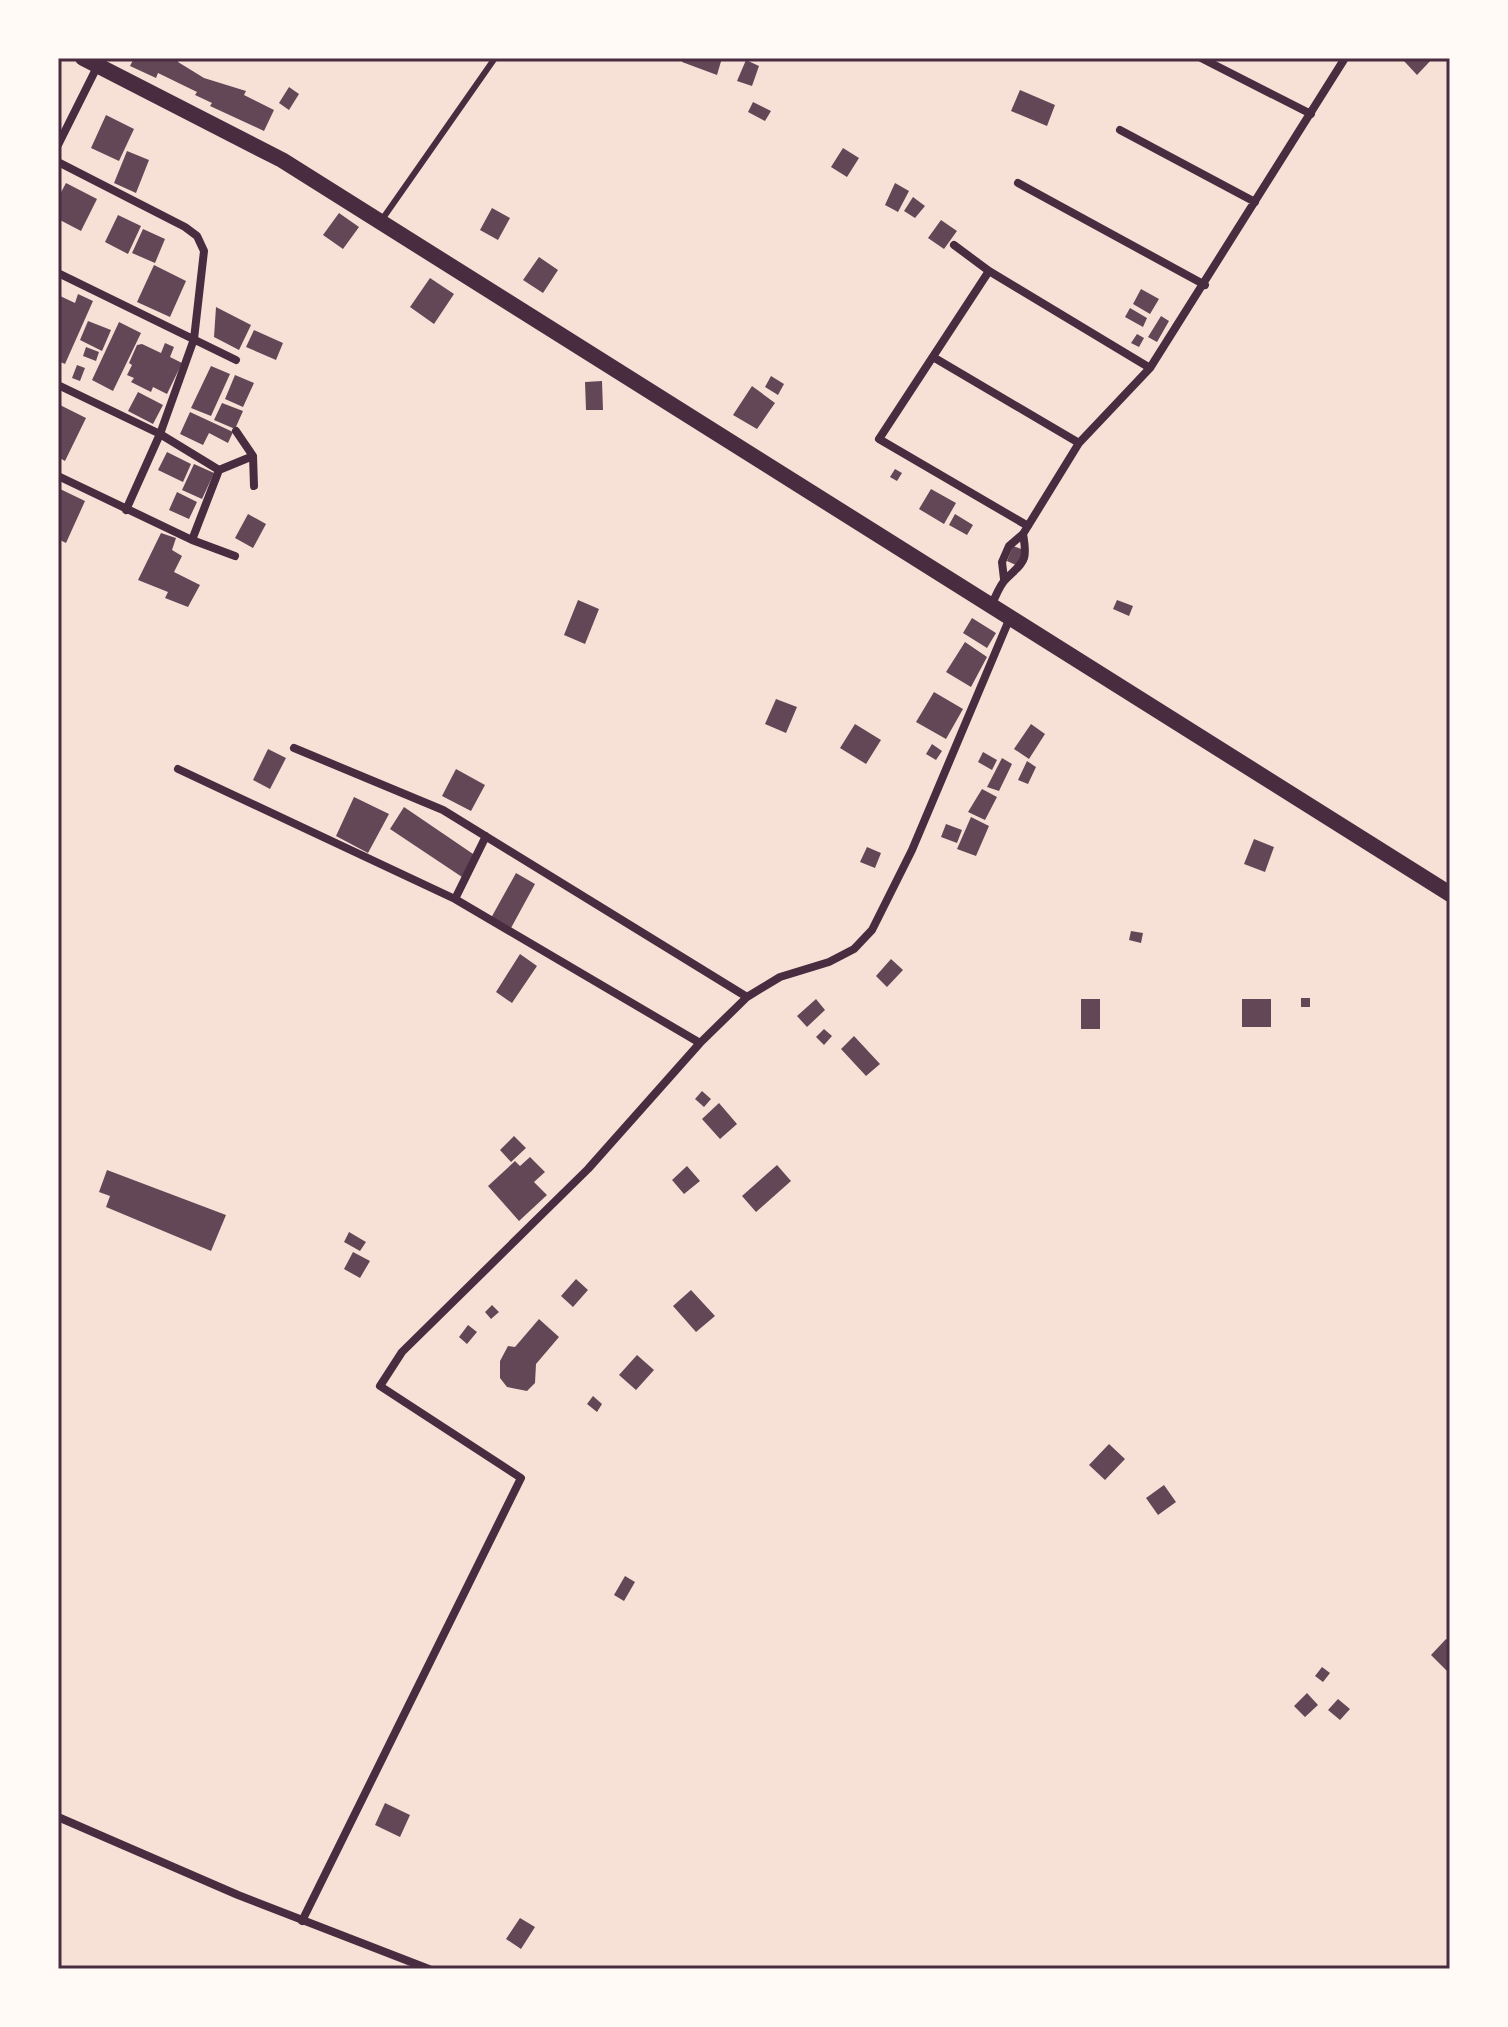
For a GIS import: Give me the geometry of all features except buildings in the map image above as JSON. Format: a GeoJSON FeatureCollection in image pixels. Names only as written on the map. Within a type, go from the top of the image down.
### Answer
{"type":"FeatureCollection","features":[{"type":"Feature","properties":{"kind":"main road"},"geometry":{"type":"LineString","coordinates":[[90,62],[282,160],[1009,620],[1450,894]]}},
{"type":"Feature","properties":{"kind":"street"},"geometry":{"type":"LineString","coordinates":[[1201,58],[1311,114]]}},
{"type":"Feature","properties":{"kind":"street"},"geometry":{"type":"LineString","coordinates":[[990,608],[1004,579],[1002,562],[1009,546],[1026,530],[1079,443],[1150,368],[1345,58]]}},
{"type":"Feature","properties":{"kind":"street"},"geometry":{"type":"LineString","coordinates":[[58,145],[90,62]]}},
{"type":"Feature","properties":{"kind":"street"},"geometry":{"type":"LineString","coordinates":[[1120,130],[1255,202]]}},
{"type":"Feature","properties":{"kind":"street"},"geometry":{"type":"LineString","coordinates":[[58,162],[197,236],[204,251],[194,339],[160,434],[126,510]]}},
{"type":"Feature","properties":{"kind":"street"},"geometry":{"type":"LineString","coordinates":[[1018,183],[1205,285]]}},
{"type":"Feature","properties":{"kind":"street"},"geometry":{"type":"LineString","coordinates":[[954,245],[989,271],[1150,368]]}},
{"type":"Feature","properties":{"kind":"street"},"geometry":{"type":"LineString","coordinates":[[989,271],[879,439],[1026,530]]}},
{"type":"Feature","properties":{"kind":"street"},"geometry":{"type":"LineString","coordinates":[[58,273],[236,360]]}},
{"type":"Feature","properties":{"kind":"street"},"geometry":{"type":"LineString","coordinates":[[933,357],[1079,443]]}},
{"type":"Feature","properties":{"kind":"street"},"geometry":{"type":"LineString","coordinates":[[58,385],[160,434],[219,470]]}},
{"type":"Feature","properties":{"kind":"street"},"geometry":{"type":"LineString","coordinates":[[236,431],[253,456],[254,486]]}},
{"type":"Feature","properties":{"kind":"street"},"geometry":{"type":"LineString","coordinates":[[192,540],[219,470],[253,456]]}},
{"type":"Feature","properties":{"kind":"street"},"geometry":{"type":"LineString","coordinates":[[58,476],[192,540],[235,556]]}},
{"type":"Feature","properties":{"kind":"street"},"geometry":{"type":"LineString","coordinates":[[1004,579],[1018,571],[1026,553],[1026,530]]}},
{"type":"Feature","properties":{"kind":"street"},"geometry":{"type":"LineString","coordinates":[[302,1921],[521,1478],[380,1386],[402,1352],[588,1169],[700,1043],[747,997],[780,977],[829,962],[854,949],[872,930],[912,850],[1009,620]]}},
{"type":"Feature","properties":{"kind":"street"},"geometry":{"type":"LineString","coordinates":[[294,748],[443,810],[747,997]]}},
{"type":"Feature","properties":{"kind":"street"},"geometry":{"type":"LineString","coordinates":[[178,769],[455,899],[700,1043]]}},
{"type":"Feature","properties":{"kind":"street"},"geometry":{"type":"LineString","coordinates":[[455,899],[486,836]]}},
{"type":"Feature","properties":{"kind":"street"},"geometry":{"type":"LineString","coordinates":[[58,1817],[302,1921],[429,1969]]}},
{"type":"Feature","properties":{"kind":"lane"},"geometry":{"type":"LineString","coordinates":[[381,221],[495,58]]}}]}
